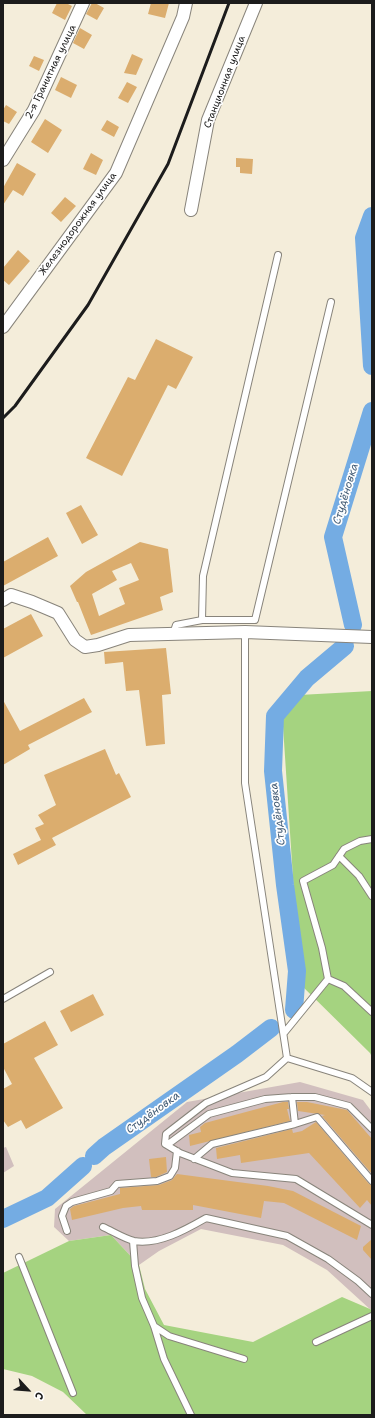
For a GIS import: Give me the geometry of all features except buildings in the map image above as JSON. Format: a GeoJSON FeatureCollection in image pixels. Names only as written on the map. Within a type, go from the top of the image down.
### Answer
{"type":"FeatureCollection","features":[{"type":"Feature","properties":{"kind":"street","name":"2-я Гранитная улица"},"geometry":{"type":"LineString","coordinates":[[3,160],[34,110],[83,3]]}},
{"type":"Feature","properties":{"kind":"street","name":"Железнодорожная улица"},"geometry":{"type":"LineString","coordinates":[[3,327],[116,173],[183,17],[186,3]]}},
{"type":"Feature","properties":{"kind":"street","name":"Станционная улица"},"geometry":{"type":"LineString","coordinates":[[191,210],[208,120],[256,3]]}},
{"type":"Feature","properties":{"kind":"street"},"geometry":{"type":"LineString","coordinates":[[3,600],[11,595],[58,613],[75,640],[85,647],[98,645],[129,635],[245,632],[372,637]]}},
{"type":"Feature","properties":{"kind":"lane"},"geometry":{"type":"LineString","coordinates":[[202,620],[203,576],[278,255]]}},
{"type":"Feature","properties":{"kind":"lane"},"geometry":{"type":"LineString","coordinates":[[173,634],[176,625],[202,620],[255,620],[331,302]]}},
{"type":"Feature","properties":{"kind":"lane"},"geometry":{"type":"LineString","coordinates":[[245,632],[245,783],[287,1058]]}},
{"type":"Feature","properties":{"kind":"lane"},"geometry":{"type":"LineString","coordinates":[[328,979],[322,948],[303,881],[333,865],[344,849],[360,841],[372,839]]}},
{"type":"Feature","properties":{"kind":"lane"},"geometry":{"type":"LineString","coordinates":[[339,856],[359,876],[372,896]]}},
{"type":"Feature","properties":{"kind":"lane"},"geometry":{"type":"LineString","coordinates":[[3,998],[50,972]]}},
{"type":"Feature","properties":{"kind":"lane"},"geometry":{"type":"LineString","coordinates":[[284,1033],[328,979]]}},
{"type":"Feature","properties":{"kind":"lane"},"geometry":{"type":"LineString","coordinates":[[328,979],[344,986],[372,1012]]}},
{"type":"Feature","properties":{"kind":"lane"},"geometry":{"type":"LineString","coordinates":[[287,1058],[352,1078],[372,1092]]}},
{"type":"Feature","properties":{"kind":"lane"},"geometry":{"type":"LineString","coordinates":[[287,1058],[266,1077],[206,1103],[166,1134],[165,1144],[194,1159],[232,1173],[296,1179],[372,1225]]}},
{"type":"Feature","properties":{"kind":"lane"},"geometry":{"type":"LineString","coordinates":[[167,1145],[209,1114],[265,1100],[292,1097],[315,1097],[349,1106],[372,1129]]}},
{"type":"Feature","properties":{"kind":"lane"},"geometry":{"type":"LineString","coordinates":[[292,1097],[295,1124]]}},
{"type":"Feature","properties":{"kind":"lane"},"geometry":{"type":"LineString","coordinates":[[194,1159],[212,1144],[295,1124],[317,1117],[372,1181]]}},
{"type":"Feature","properties":{"kind":"lane"},"geometry":{"type":"LineString","coordinates":[[67,1231],[62,1216],[66,1206],[72,1202],[111,1191],[117,1184],[157,1181],[170,1176],[175,1168],[177,1151]]}},
{"type":"Feature","properties":{"kind":"lane"},"geometry":{"type":"LineString","coordinates":[[103,1227],[133,1241],[155,1241],[189,1228],[206,1218],[286,1236],[328,1259],[358,1280],[372,1294]]}},
{"type":"Feature","properties":{"kind":"lane"},"geometry":{"type":"LineString","coordinates":[[133,1241],[135,1266],[142,1298],[154,1326],[164,1359],[191,1415]]}},
{"type":"Feature","properties":{"kind":"lane"},"geometry":{"type":"LineString","coordinates":[[19,1257],[72,1393]]}},
{"type":"Feature","properties":{"kind":"lane"},"geometry":{"type":"LineString","coordinates":[[316,1342],[372,1316]]}},
{"type":"Feature","properties":{"kind":"lane"},"geometry":{"type":"LineString","coordinates":[[154,1326],[169,1336],[244,1359]]}},
{"type":"Feature","properties":{"kind":"shaded area"},"geometry":{"type":"Polygon","coordinates":[[[300,1082],[363,1100],[372,1112],[372,1311],[327,1270],[283,1245],[201,1229],[159,1251],[139,1265],[111,1235],[69,1241],[54,1227],[55,1209],[187,1102],[300,1082]]]}},
{"type":"Feature","properties":{"kind":"shaded area"},"geometry":{"type":"Polygon","coordinates":[[[6,1147],[14,1166],[3,1173],[3,1148],[6,1147]]]}},
{"type":"Feature","properties":{"kind":"green space"},"geometry":{"type":"Polygon","coordinates":[[[372,691],[372,1057],[370,1053],[300,984],[281,696],[372,691]]]}},
{"type":"Feature","properties":{"kind":"green space"},"geometry":{"type":"Polygon","coordinates":[[[111,1235],[139,1265],[145,1289],[164,1325],[253,1342],[342,1297],[370,1309],[372,1311],[372,1415],[87,1415],[63,1392],[32,1376],[3,1369],[3,1273],[69,1241],[111,1235]]]}},
{"type":"Feature","properties":{"kind":"waterway","name":"Студёновка"},"geometry":{"type":"LineString","coordinates":[[372,216],[364,238],[372,366]]}},
{"type":"Feature","properties":{"kind":"waterway","name":"Студёновка"},"geometry":{"type":"LineString","coordinates":[[353,625],[333,537],[372,411]]}},
{"type":"Feature","properties":{"kind":"waterway","name":"Студёновка"},"geometry":{"type":"LineString","coordinates":[[294,1010],[297,971],[285,885],[273,771],[275,716],[307,678],[345,646]]}},
{"type":"Feature","properties":{"kind":"waterway","name":"Студёновка"},"geometry":{"type":"LineString","coordinates":[[94,1156],[104,1147],[237,1054],[271,1028]]}},
{"type":"Feature","properties":{"kind":"waterway","name":"Студёновка"},"geometry":{"type":"LineString","coordinates":[[3,1219],[47,1198],[83,1166]]}},
{"type":"Feature","properties":{"kind":"railway"},"geometry":{"type":"LineString","coordinates":[[3,418],[15,406],[88,305],[168,164],[229,3]]}}]}
